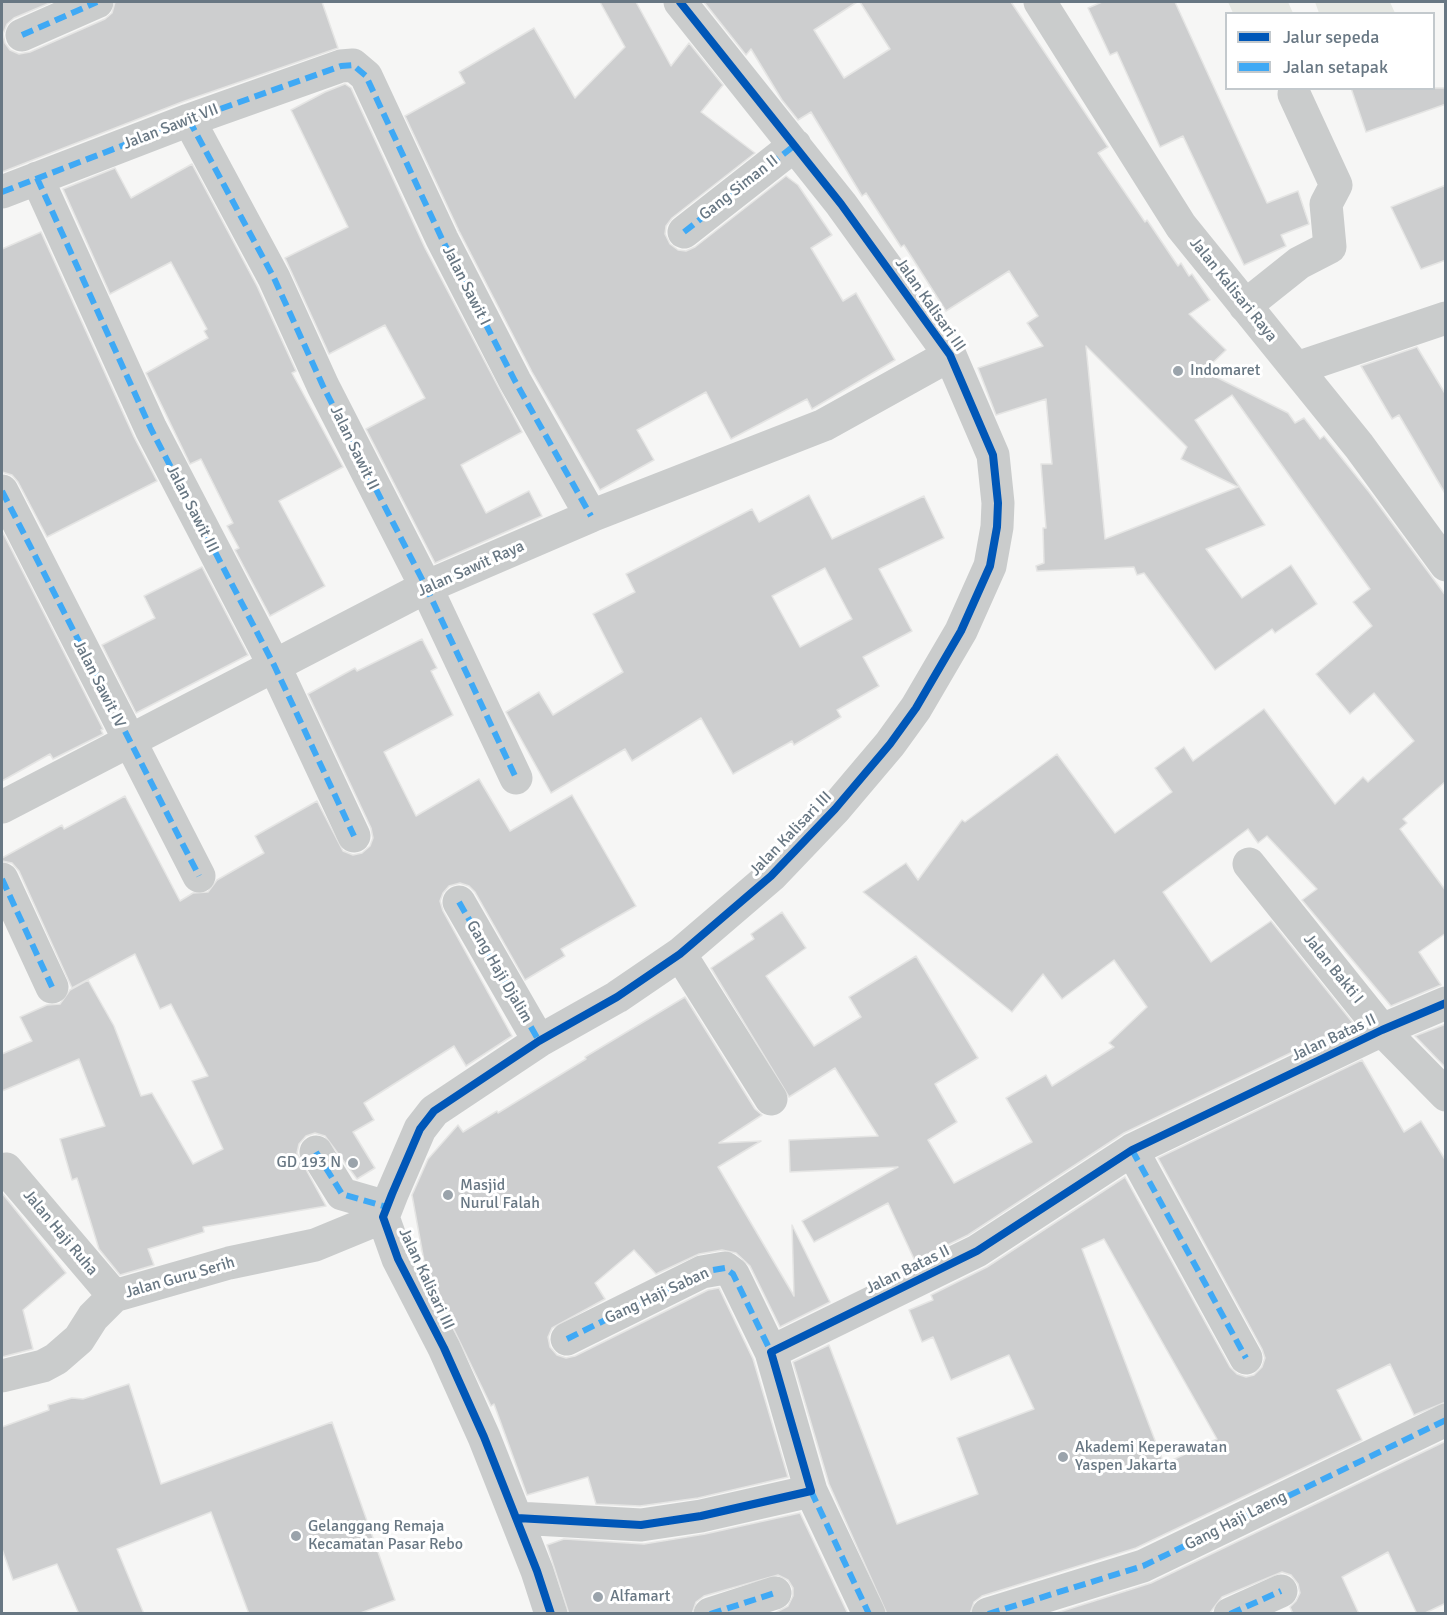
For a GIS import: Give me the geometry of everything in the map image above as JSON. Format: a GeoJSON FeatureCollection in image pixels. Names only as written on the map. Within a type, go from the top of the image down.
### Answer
{"type":"FeatureCollection","features":[{"type":"Feature","properties":{"kind":"street"},"geometry":{"type":"LineString","coordinates":[[22,35],[98,2]]}},
{"type":"Feature","properties":{"kind":"street","name":"Jalan Kalisari III"},"geometry":{"type":"LineString","coordinates":[[551,1614],[517,1518],[444,1348],[398,1259],[385,1212],[420,1129],[434,1111],[539,1041],[616,997],[680,954],[779,868],[829,816],[876,761],[916,708],[982,588],[995,547],[997,527],[998,503],[993,455],[950,354],[842,204],[680,2]]}},
{"type":"Feature","properties":{"kind":"street","name":"Jalan Kalisari Raya"},"geometry":{"type":"LineString","coordinates":[[1040,2],[1181,226],[1359,446],[1446,565]]}},
{"type":"Feature","properties":{"kind":"street","name":"Jalan Sawit I"},"geometry":{"type":"LineString","coordinates":[[341,66],[353,65],[366,76],[453,259],[515,381],[591,516]]}},
{"type":"Feature","properties":{"kind":"street","name":"Jalan Sawit VII"},"geometry":{"type":"LineString","coordinates":[[2,192],[189,120],[341,66]]}},
{"type":"Feature","properties":{"kind":"street"},"geometry":{"type":"LineString","coordinates":[[1245,306],[1299,263],[1329,247],[1326,204],[1336,185],[1294,94]]}},
{"type":"Feature","properties":{"kind":"street","name":"Jalan Sawit II"},"geometry":{"type":"LineString","coordinates":[[189,120],[274,278],[323,386],[426,587],[516,778]]}},
{"type":"Feature","properties":{"kind":"street","name":"Gang Siman II"},"geometry":{"type":"LineString","coordinates":[[684,232],[795,145]]}},
{"type":"Feature","properties":{"kind":"street","name":"Jalan Sawit III"},"geometry":{"type":"LineString","coordinates":[[37,178],[151,429],[274,665],[354,836]]}},
{"type":"Feature","properties":{"kind":"street"},"geometry":{"type":"LineString","coordinates":[[1297,368],[1446,318]]}},
{"type":"Feature","properties":{"kind":"street","name":"Jalan Sawit Raya"},"geometry":{"type":"LineString","coordinates":[[2,807],[426,587],[591,516],[824,425],[950,354]]}},
{"type":"Feature","properties":{"kind":"street","name":"Jalan Sawit IV"},"geometry":{"type":"LineString","coordinates":[[2,491],[199,876]]}},
{"type":"Feature","properties":{"kind":"street","name":"Jalan Bakti I"},"geometry":{"type":"LineString","coordinates":[[1249,864],[1382,1030],[1446,1095]]}},
{"type":"Feature","properties":{"kind":"street"},"geometry":{"type":"LineString","coordinates":[[2,879],[52,987]]}},
{"type":"Feature","properties":{"kind":"street","name":"Gang Haji Djalim"},"geometry":{"type":"LineString","coordinates":[[459,902],[539,1041]]}},
{"type":"Feature","properties":{"kind":"street"},"geometry":{"type":"LineString","coordinates":[[680,954],[771,1099]]}},
{"type":"Feature","properties":{"kind":"street","name":"Jalan Batas II"},"geometry":{"type":"LineString","coordinates":[[771,1352],[977,1251],[1132,1150],[1382,1030],[1446,1003]]}},
{"type":"Feature","properties":{"kind":"street"},"geometry":{"type":"LineString","coordinates":[[1132,1150],[1246,1358]]}},
{"type":"Feature","properties":{"kind":"street"},"geometry":{"type":"LineString","coordinates":[[316,1152],[342,1194],[385,1212]]}},
{"type":"Feature","properties":{"kind":"street","name":"Jalan Haji Ruha"},"geometry":{"type":"LineString","coordinates":[[6,1169],[114,1296]]}},
{"type":"Feature","properties":{"kind":"street","name":"Jalan Guru Serih"},"geometry":{"type":"LineString","coordinates":[[2,1376],[43,1366],[67,1352],[93,1317],[114,1296],[229,1263],[315,1245],[385,1212]]}},
{"type":"Feature","properties":{"kind":"street","name":"Gang Haji Saban"},"geometry":{"type":"LineString","coordinates":[[567,1339],[702,1272],[724,1268],[733,1274],[771,1352]]}},
{"type":"Feature","properties":{"kind":"street"},"geometry":{"type":"LineString","coordinates":[[771,1352],[811,1491],[869,1614]]}},
{"type":"Feature","properties":{"kind":"street","name":"Gang Haji Laeng"},"geometry":{"type":"LineString","coordinates":[[988,1614],[1021,1609],[1143,1566],[1446,1420]]}},
{"type":"Feature","properties":{"kind":"street"},"geometry":{"type":"LineString","coordinates":[[517,1518],[641,1525],[701,1516],[811,1491]]}},
{"type":"Feature","properties":{"kind":"street"},"geometry":{"type":"LineString","coordinates":[[1230,1614],[1281,1591]]}},
{"type":"Feature","properties":{"kind":"street"},"geometry":{"type":"LineString","coordinates":[[710,1614],[775,1593]]}},
{"type":"Feature","properties":{"kind":"shaded area"},"geometry":{"type":"Polygon","coordinates":[[[1228,2],[1288,2],[1293,12],[1233,12],[1228,2]]]}},
{"type":"Feature","properties":{"kind":"shaded area"},"geometry":{"type":"Polygon","coordinates":[[[1315,2],[1390,2],[1395,12],[1319,12],[1315,2]]]}},
{"type":"Feature","properties":{"kind":"building"},"geometry":{"type":"Polygon","coordinates":[[[2,2],[52,2],[14,18],[7,24],[3,34],[5,43],[10,50],[19,54],[30,52],[105,19],[112,13],[115,2],[322,2],[338,48],[182,102],[2,172],[2,2]]]}},
{"type":"Feature","properties":{"kind":"building"},"geometry":{"type":"Polygon","coordinates":[[[600,2],[636,2],[671,66],[689,43],[723,85],[701,112],[755,153],[672,218],[666,226],[665,234],[670,244],[678,250],[686,251],[695,247],[786,176],[798,185],[832,235],[811,248],[843,301],[856,293],[895,360],[812,409],[807,399],[731,439],[706,392],[637,430],[654,460],[600,490],[532,372],[459,231],[405,116],[465,83],[459,72],[534,28],[575,98],[625,47],[600,2]]]}},
{"type":"Feature","properties":{"kind":"building"},"geometry":{"type":"Polygon","coordinates":[[[704,2],[857,2],[814,30],[844,78],[890,49],[860,2],[1011,2],[1108,147],[1098,153],[1178,266],[1181,263],[1189,276],[1192,274],[1210,300],[1189,314],[1226,350],[1204,371],[1288,413],[1295,423],[1304,418],[1320,439],[1324,436],[1369,492],[1446,596],[1446,781],[1403,819],[1407,823],[1400,829],[1446,891],[1446,933],[1419,952],[1441,985],[1391,1006],[1302,900],[1317,889],[1267,836],[1258,843],[1248,829],[1163,892],[1211,962],[1271,921],[1353,1023],[1124,1133],[968,1235],[915,1261],[888,1203],[814,1242],[802,1221],[898,1167],[790,1172],[789,1140],[878,1136],[835,1068],[789,1097],[711,968],[754,939],[751,934],[782,912],[806,948],[766,976],[814,1046],[861,1017],[849,997],[916,956],[978,1058],[935,1084],[957,1122],[928,1140],[954,1183],[1032,1142],[1006,1098],[1046,1075],[1052,1086],[1114,1047],[1109,1043],[1147,1007],[1114,960],[1062,999],[1043,974],[1012,1012],[863,892],[906,863],[918,880],[962,820],[965,822],[1057,754],[1115,833],[1172,792],[1155,768],[1184,747],[1193,761],[1264,709],[1335,804],[1363,777],[1368,782],[1414,741],[1374,693],[1350,714],[1316,674],[1372,626],[1353,602],[1370,589],[1232,395],[1195,420],[1265,525],[1206,549],[1242,598],[1291,565],[1317,604],[1275,633],[1272,629],[1215,670],[1144,573],[1137,575],[1134,567],[1037,571],[1036,566],[1044,563],[1043,528],[1046,528],[1041,464],[1052,464],[1046,399],[996,415],[978,368],[1043,346],[1027,323],[1038,316],[1009,271],[946,311],[904,245],[901,247],[866,193],[862,196],[811,112],[798,120],[782,100],[751,49],[746,55],[704,2]],[[1086,346],[1105,539],[1238,487],[1181,459],[1187,447],[1086,346]]]}},
{"type":"Feature","properties":{"kind":"building"},"geometry":{"type":"Polygon","coordinates":[[[1102,2],[1175,2],[1267,203],[1298,191],[1309,224],[1281,235],[1286,246],[1244,265],[1183,136],[1160,147],[1117,52],[1110,55],[1088,8],[1102,2]]]}},
{"type":"Feature","properties":{"kind":"building"},"geometry":{"type":"Polygon","coordinates":[[[345,84],[351,88],[425,248],[522,432],[461,465],[486,513],[529,491],[542,516],[435,563],[366,429],[425,398],[385,325],[329,354],[285,258],[348,227],[291,110],[345,84]]]}},
{"type":"Feature","properties":{"kind":"building"},"geometry":{"type":"Polygon","coordinates":[[[1446,88],[1446,104],[1366,132],[1352,90],[1446,88]]]}},
{"type":"Feature","properties":{"kind":"building"},"geometry":{"type":"Polygon","coordinates":[[[192,164],[257,286],[296,371],[292,373],[343,467],[279,501],[325,586],[270,616],[235,550],[239,548],[227,526],[233,523],[201,459],[190,464],[146,373],[208,338],[204,331],[207,329],[171,262],[110,294],[63,189],[115,168],[131,198],[192,164]]]}},
{"type":"Feature","properties":{"kind":"building"},"geometry":{"type":"Polygon","coordinates":[[[1446,185],[1446,260],[1421,269],[1391,207],[1446,185]]]}},
{"type":"Feature","properties":{"kind":"building"},"geometry":{"type":"Polygon","coordinates":[[[41,232],[134,437],[157,481],[47,537],[18,482],[12,475],[2,472],[2,249],[41,232]]]}},
{"type":"Feature","properties":{"kind":"building"},"geometry":{"type":"Polygon","coordinates":[[[1417,347],[1446,395],[1446,495],[1399,415],[1392,419],[1361,366],[1417,347]]]}},
{"type":"Feature","properties":{"kind":"building"},"geometry":{"type":"Polygon","coordinates":[[[809,495],[832,539],[924,496],[944,538],[879,569],[912,631],[863,657],[879,686],[837,710],[841,717],[794,745],[792,741],[733,774],[701,718],[632,761],[625,749],[551,793],[506,712],[539,692],[553,715],[623,672],[593,614],[635,592],[626,574],[752,509],[759,522],[809,495]],[[825,568],[772,596],[800,647],[852,619],[825,568]]]}},
{"type":"Feature","properties":{"kind":"building"},"geometry":{"type":"Polygon","coordinates":[[[2,531],[103,729],[101,730],[103,734],[53,759],[50,754],[2,781],[2,531]]]}},
{"type":"Feature","properties":{"kind":"building"},"geometry":{"type":"Polygon","coordinates":[[[202,567],[248,655],[136,713],[102,645],[155,618],[144,596],[202,567]]]}},
{"type":"Feature","properties":{"kind":"building"},"geometry":{"type":"Polygon","coordinates":[[[422,639],[437,668],[431,671],[453,715],[384,752],[416,816],[479,779],[510,831],[572,795],[636,906],[561,949],[565,956],[525,980],[475,892],[469,886],[460,883],[449,886],[440,901],[443,911],[512,1036],[466,1066],[454,1046],[364,1103],[374,1120],[353,1132],[375,1168],[357,1179],[325,1136],[315,1133],[306,1136],[299,1144],[297,1153],[326,1206],[203,1227],[204,1232],[148,1249],[154,1265],[120,1275],[99,1249],[77,1178],[72,1180],[60,1139],[105,1126],[79,1059],[2,1091],[2,1054],[32,1041],[20,1017],[47,1005],[60,1004],[70,990],[88,980],[114,1026],[141,1096],[152,1093],[193,1164],[223,1149],[192,1081],[208,1076],[171,1004],[160,1009],[135,954],[72,988],[19,871],[12,863],[2,861],[2,858],[62,825],[64,829],[125,796],[180,901],[193,893],[208,892],[217,880],[264,853],[255,836],[317,801],[343,851],[353,855],[362,853],[370,846],[373,838],[371,828],[308,694],[355,668],[357,671],[422,639]]]}},
{"type":"Feature","properties":{"kind":"building"},"geometry":{"type":"Polygon","coordinates":[[[685,997],[755,1109],[762,1115],[719,1143],[761,1141],[718,1167],[794,1296],[792,1225],[830,1302],[780,1327],[750,1266],[736,1253],[722,1250],[699,1254],[656,1274],[634,1250],[595,1283],[605,1299],[552,1328],[548,1337],[550,1347],[557,1355],[566,1358],[575,1356],[708,1290],[719,1288],[753,1359],[788,1477],[698,1498],[640,1506],[596,1504],[588,1477],[527,1495],[494,1404],[491,1406],[426,1272],[412,1195],[428,1159],[458,1125],[463,1132],[497,1111],[498,1113],[685,997]]]}},
{"type":"Feature","properties":{"kind":"building"},"geometry":{"type":"Polygon","coordinates":[[[1446,1024],[1446,1068],[1415,1036],[1446,1024]]]}},
{"type":"Feature","properties":{"kind":"building"},"geometry":{"type":"Polygon","coordinates":[[[1362,1060],[1404,1132],[1421,1121],[1446,1161],[1446,1402],[1414,1415],[1390,1364],[1337,1390],[1362,1440],[1136,1548],[982,1596],[974,1602],[970,1614],[887,1614],[829,1484],[793,1362],[829,1345],[897,1524],[978,1494],[957,1438],[1034,1409],[1009,1355],[951,1380],[933,1337],[922,1342],[909,1310],[933,1300],[931,1295],[987,1267],[1125,1177],[1230,1367],[1237,1374],[1246,1377],[1254,1375],[1262,1367],[1265,1358],[1262,1349],[1158,1158],[1362,1060]],[[1104,1239],[1082,1249],[1164,1464],[1217,1439],[1104,1239]]]}},
{"type":"Feature","properties":{"kind":"building"},"geometry":{"type":"Polygon","coordinates":[[[2,1193],[66,1273],[23,1310],[33,1349],[2,1357],[2,1193]]]}},
{"type":"Feature","properties":{"kind":"building"},"geometry":{"type":"Polygon","coordinates":[[[129,1384],[161,1484],[332,1422],[395,1600],[358,1614],[249,1614],[211,1512],[117,1549],[144,1614],[79,1614],[57,1564],[13,1580],[2,1549],[2,1427],[49,1410],[48,1405],[72,1398],[83,1399],[129,1384]]]}},
{"type":"Feature","properties":{"kind":"building"},"geometry":{"type":"Polygon","coordinates":[[[1446,1441],[1446,1603],[1423,1614],[1417,1614],[1388,1552],[1342,1577],[1359,1614],[1293,1614],[1290,1607],[1300,1593],[1298,1584],[1291,1575],[1282,1572],[1222,1597],[1209,1614],[1053,1614],[1151,1583],[1446,1441]]]}},
{"type":"Feature","properties":{"kind":"building"},"geometry":{"type":"Polygon","coordinates":[[[800,1513],[848,1614],[773,1614],[788,1606],[793,1596],[793,1588],[788,1580],[778,1575],[704,1596],[696,1602],[692,1614],[569,1614],[547,1545],[564,1539],[644,1544],[705,1534],[800,1513]]]}},
{"type":"Feature","properties":{"kind":"marked path"},"geometry":{"type":"LineString","coordinates":[[22,35],[97,2]]}},
{"type":"Feature","properties":{"kind":"marked path"},"geometry":{"type":"LineString","coordinates":[[2,192],[189,120],[341,66],[353,65],[366,76],[442,239],[515,381],[591,516]]}},
{"type":"Feature","properties":{"kind":"marked path"},"geometry":{"type":"LineString","coordinates":[[189,120],[274,278],[323,386],[426,587],[516,778]]}},
{"type":"Feature","properties":{"kind":"marked path"},"geometry":{"type":"LineString","coordinates":[[684,232],[795,145]]}},
{"type":"Feature","properties":{"kind":"marked path"},"geometry":{"type":"LineString","coordinates":[[37,178],[151,429],[274,665],[354,836]]}},
{"type":"Feature","properties":{"kind":"marked path"},"geometry":{"type":"LineString","coordinates":[[2,491],[199,876]]}},
{"type":"Feature","properties":{"kind":"marked path"},"geometry":{"type":"LineString","coordinates":[[2,879],[52,987]]}},
{"type":"Feature","properties":{"kind":"marked path"},"geometry":{"type":"LineString","coordinates":[[459,902],[539,1041]]}},
{"type":"Feature","properties":{"kind":"marked path"},"geometry":{"type":"LineString","coordinates":[[1132,1150],[1246,1358]]}},
{"type":"Feature","properties":{"kind":"marked path"},"geometry":{"type":"LineString","coordinates":[[316,1152],[342,1194],[387,1207]]}},
{"type":"Feature","properties":{"kind":"marked path"},"geometry":{"type":"LineString","coordinates":[[567,1339],[702,1272],[725,1268],[733,1274],[771,1352]]}},
{"type":"Feature","properties":{"kind":"marked path"},"geometry":{"type":"LineString","coordinates":[[988,1614],[1143,1566],[1446,1420]]}},
{"type":"Feature","properties":{"kind":"marked path"},"geometry":{"type":"LineString","coordinates":[[811,1491],[869,1614]]}},
{"type":"Feature","properties":{"kind":"marked path"},"geometry":{"type":"LineString","coordinates":[[1230,1614],[1281,1591]]}},
{"type":"Feature","properties":{"kind":"marked path"},"geometry":{"type":"LineString","coordinates":[[710,1614],[775,1593]]}},
{"type":"Feature","properties":{"kind":"cycle path"},"geometry":{"type":"LineString","coordinates":[[551,1614],[537,1571],[484,1437],[444,1348],[398,1259],[383,1217],[392,1194],[420,1129],[434,1111],[539,1041],[617,997],[680,954],[771,876],[835,809],[890,744],[916,708],[961,631],[990,566],[997,527],[998,503],[993,455],[950,355],[841,204],[680,2]]}},
{"type":"Feature","properties":{"kind":"cycle path"},"geometry":{"type":"LineString","coordinates":[[517,1518],[641,1525],[701,1516],[811,1491],[771,1352],[977,1251],[1132,1150],[1382,1030],[1446,1003]]}},
{"type":"Feature","properties":{"kind":"place","name":"Indomaret"},"geometry":{"type":"Point","coordinates":[1178,371]}},
{"type":"Feature","properties":{"kind":"place","name":"GD 193 N"},"geometry":{"type":"Point","coordinates":[353,1163]}},
{"type":"Feature","properties":{"kind":"place","name":"Masjid Nurul Falah"},"geometry":{"type":"Point","coordinates":[448,1195]}},
{"type":"Feature","properties":{"kind":"place","name":"Akademi Keperawatan Yaspen Jakarta"},"geometry":{"type":"Point","coordinates":[1063,1457]}},
{"type":"Feature","properties":{"kind":"place","name":"Gelanggang Remaja Kecamatan Pasar Rebo"},"geometry":{"type":"Point","coordinates":[296,1536]}},
{"type":"Feature","properties":{"kind":"place","name":"Alfamart"},"geometry":{"type":"Point","coordinates":[598,1597]}}]}
